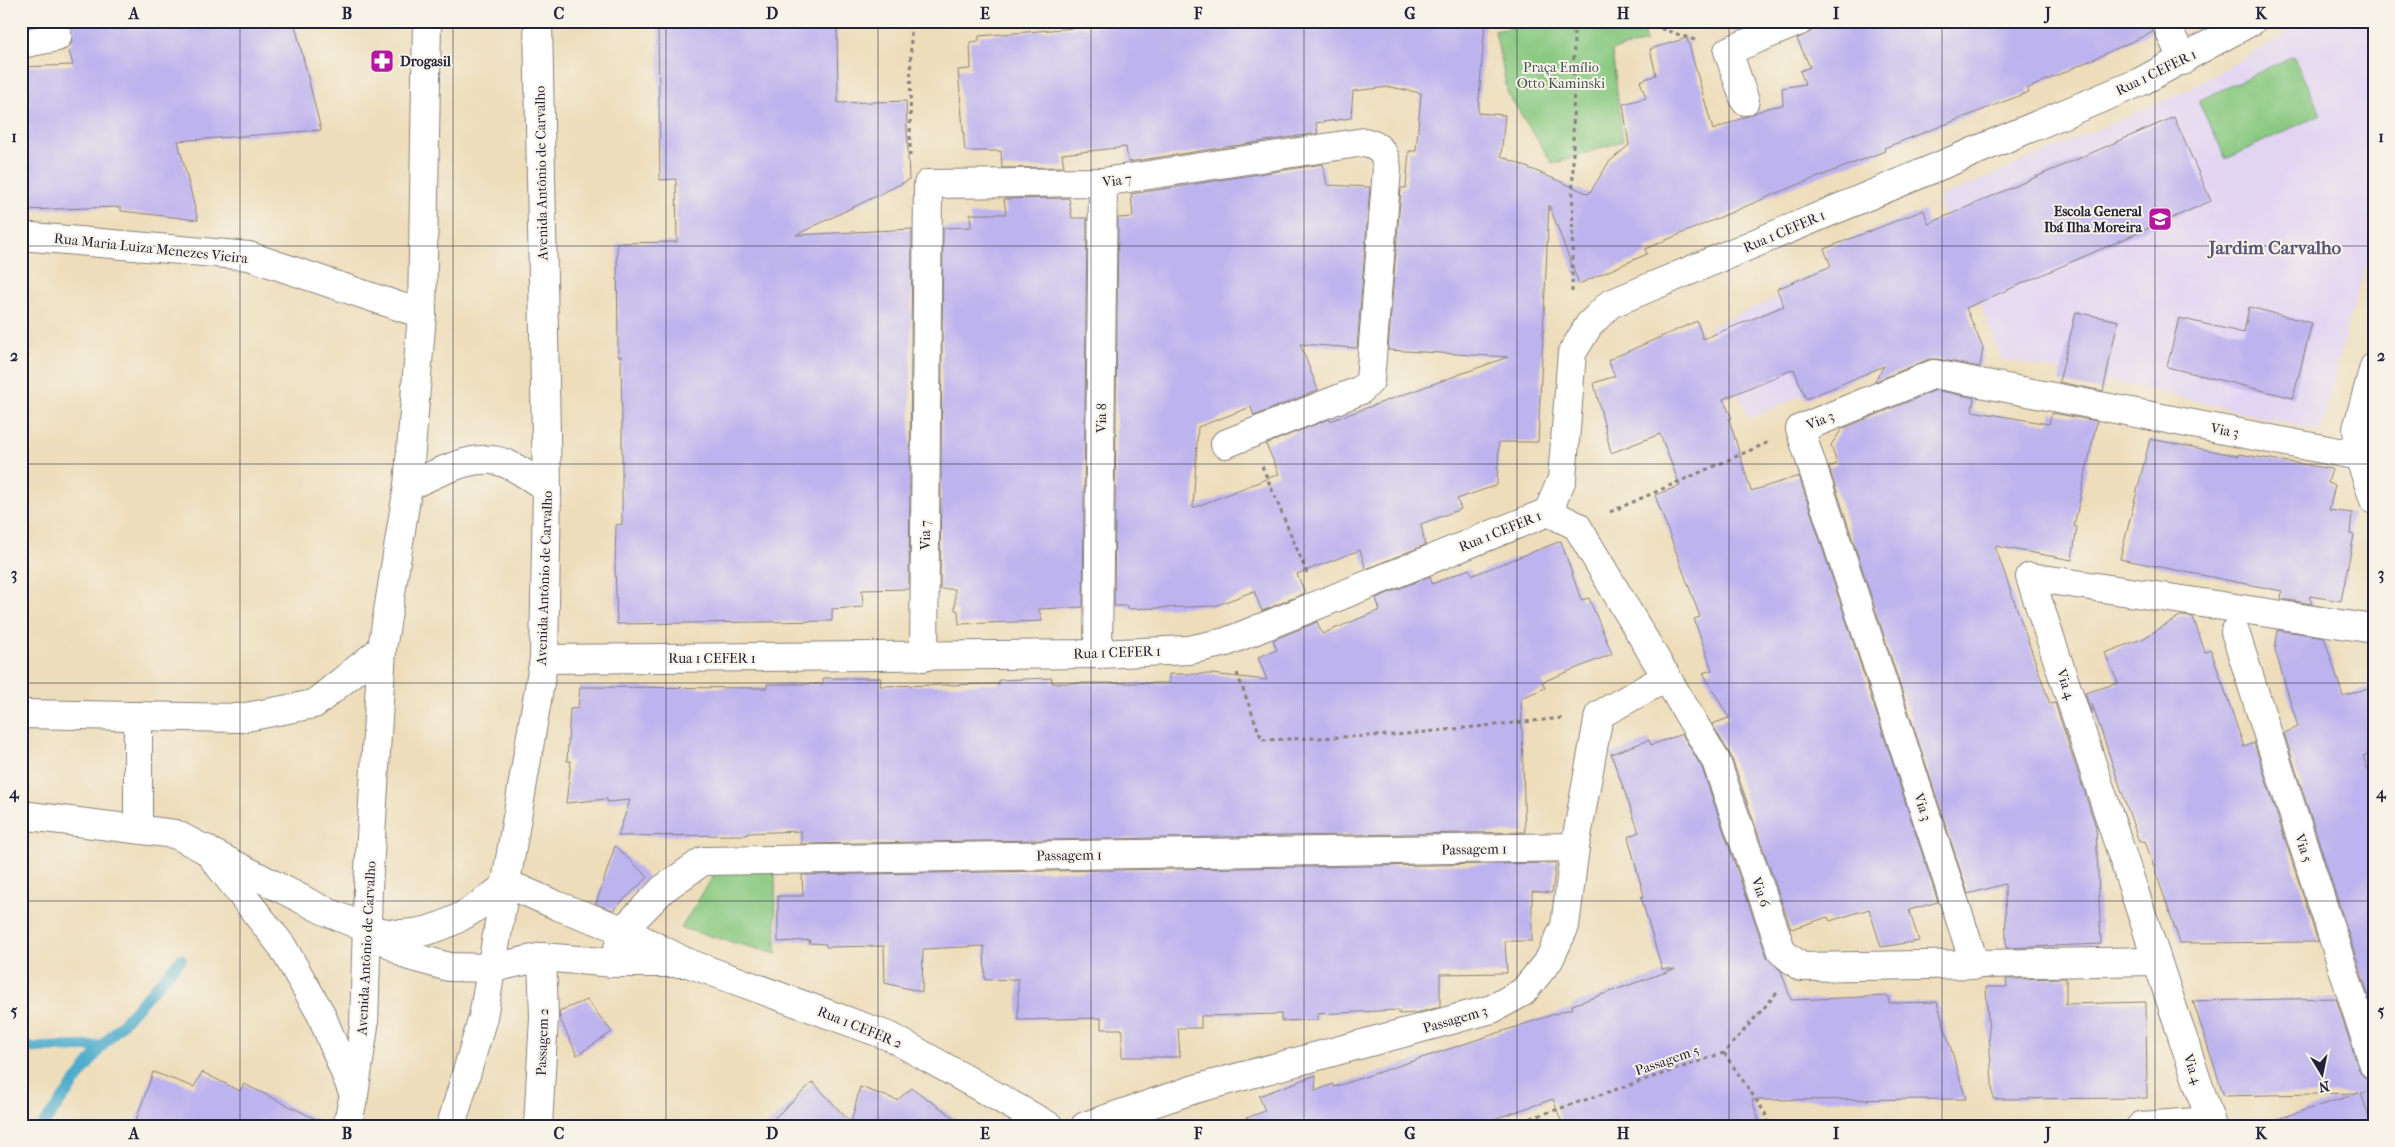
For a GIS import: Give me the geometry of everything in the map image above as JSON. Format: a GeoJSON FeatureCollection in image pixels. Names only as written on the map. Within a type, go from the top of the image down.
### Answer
{"type":"FeatureCollection","features":[{"type":"Feature","properties":{"kind":"street"},"geometry":{"type":"LineString","coordinates":[[21,44],[57,37],[54,21]]}},
{"type":"Feature","properties":{"kind":"street","name":"Avenida Antônio de Carvalho"},"geometry":{"type":"LineString","coordinates":[[347,1126],[354,1095],[364,1026],[368,888],[382,649],[408,486],[422,314],[427,21]]}},
{"type":"Feature","properties":{"kind":"street","name":"Avenida Antônio de Carvalho"},"geometry":{"type":"LineString","coordinates":[[451,1126],[483,1017],[508,884],[544,659],[547,488],[538,21]]}},
{"type":"Feature","properties":{"kind":"street"},"geometry":{"type":"LineString","coordinates":[[1745,101],[1728,51],[1800,21]]}},
{"type":"Feature","properties":{"kind":"street"},"geometry":{"type":"LineString","coordinates":[[2165,21],[2183,61]]}},
{"type":"Feature","properties":{"kind":"street","name":"Rua 1 CEFER 1"},"geometry":{"type":"LineString","coordinates":[[544,659],[1098,654],[1189,650],[1226,642],[1548,512],[1562,480],[1572,353],[1589,325],[1610,304],[2140,82],[2183,61],[2252,21]]}},
{"type":"Feature","properties":{"kind":"street","name":"Via 7"},"geometry":{"type":"LineString","coordinates":[[924,657],[928,184],[1103,182],[1364,142],[1373,144],[1382,150],[1386,159],[1387,169],[1370,381],[1361,390],[1237,439]]}},
{"type":"Feature","properties":{"kind":"street","name":"Via 8"},"geometry":{"type":"LineString","coordinates":[[1098,654],[1103,182]]}},
{"type":"Feature","properties":{"kind":"street","name":"Rua Maria Luiza Menezes Vieira"},"geometry":{"type":"LineString","coordinates":[[21,236],[248,256],[422,314]]}},
{"type":"Feature","properties":{"kind":"street"},"geometry":{"type":"LineString","coordinates":[[2374,367],[2357,429],[2359,456],[2374,500]]}},
{"type":"Feature","properties":{"kind":"street","name":"Via 3"},"geometry":{"type":"LineString","coordinates":[[1975,965],[1800,429],[1934,374],[2359,456]]}},
{"type":"Feature","properties":{"kind":"street"},"geometry":{"type":"LineString","coordinates":[[408,486],[464,464],[485,459],[506,463],[547,488]]}},
{"type":"Feature","properties":{"kind":"street"},"geometry":{"type":"LineString","coordinates":[[1548,512],[1577,526]]}},
{"type":"Feature","properties":{"kind":"street","name":"Via 6"},"geometry":{"type":"LineString","coordinates":[[1577,526],[1716,761],[1782,952],[1801,967]]}},
{"type":"Feature","properties":{"kind":"street","name":"Via 4"},"geometry":{"type":"LineString","coordinates":[[2142,1126],[2211,1124],[2030,577],[2374,629]]}},
{"type":"Feature","properties":{"kind":"street","name":"Via 5"},"geometry":{"type":"LineString","coordinates":[[2235,632],[2374,1065]]}},
{"type":"Feature","properties":{"kind":"street"},"geometry":{"type":"LineString","coordinates":[[21,714],[241,718],[314,704],[382,649]]}},
{"type":"Feature","properties":{"kind":"street"},"geometry":{"type":"LineString","coordinates":[[1599,715],[1667,677]]}},
{"type":"Feature","properties":{"kind":"street","name":"Passagem 3"},"geometry":{"type":"LineString","coordinates":[[1085,1126],[1195,1089],[1492,1010],[1523,992],[1549,960],[1565,926],[1576,847],[1599,715]]}},
{"type":"Feature","properties":{"kind":"street"},"geometry":{"type":"LineString","coordinates":[[138,716],[138,829]]}},
{"type":"Feature","properties":{"kind":"street"},"geometry":{"type":"LineString","coordinates":[[21,815],[175,834],[323,910],[368,929],[398,934],[426,932],[454,921],[482,904],[508,884]]}},
{"type":"Feature","properties":{"kind":"street","name":"Passagem 1"},"geometry":{"type":"LineString","coordinates":[[614,963],[623,930],[663,889],[702,861],[1576,847]]}},
{"type":"Feature","properties":{"kind":"street"},"geometry":{"type":"LineString","coordinates":[[206,849],[282,946],[321,1014],[354,1095]]}},
{"type":"Feature","properties":{"kind":"street","name":"Rua 1 CEFER 2"},"geometry":{"type":"LineString","coordinates":[[508,884],[558,906],[623,930],[688,964],[890,1037],[1049,1126]]}},
{"type":"Feature","properties":{"kind":"street","name":"Rua 1 CEFER 2"},"geometry":{"type":"LineString","coordinates":[[368,929],[409,956],[449,967],[492,968],[542,958],[614,963],[688,964]]}},
{"type":"Feature","properties":{"kind":"street","name":"Passagem 2"},"geometry":{"type":"LineString","coordinates":[[538,1126],[544,1016],[542,958]]}},
{"type":"Feature","properties":{"kind":"street"},"geometry":{"type":"LineString","coordinates":[[1801,967],[2156,961]]}},
{"type":"Feature","properties":{"kind":"path"},"geometry":{"type":"LineString","coordinates":[[912,21],[910,158],[928,184]]}},
{"type":"Feature","properties":{"kind":"path"},"geometry":{"type":"LineString","coordinates":[[1572,294],[1574,21]]}},
{"type":"Feature","properties":{"kind":"path"},"geometry":{"type":"LineString","coordinates":[[1638,21],[1728,51]]}},
{"type":"Feature","properties":{"kind":"path"},"geometry":{"type":"LineString","coordinates":[[1577,526],[1800,429]]}},
{"type":"Feature","properties":{"kind":"path"},"geometry":{"type":"LineString","coordinates":[[1237,439],[1320,603]]}},
{"type":"Feature","properties":{"kind":"path"},"geometry":{"type":"LineString","coordinates":[[1226,642],[1262,740],[1396,735],[1599,715]]}},
{"type":"Feature","properties":{"kind":"path","name":"Passagem 5"},"geometry":{"type":"LineString","coordinates":[[1508,1126],[1724,1053],[1801,967]]}},
{"type":"Feature","properties":{"kind":"path"},"geometry":{"type":"LineString","coordinates":[[1724,1053],[1766,1113],[1769,1126]]}},
{"type":"Feature","properties":{"kind":"shaded area","name":"Escola General Ibá Ilha Moreira"},"geometry":{"type":"Polygon","coordinates":[[[2308,21],[2374,21],[2374,239],[2346,331],[2321,432],[2142,388],[2002,359],[1938,199],[2188,90],[2308,21]]]}},
{"type":"Feature","properties":{"kind":"shaded area"},"geometry":{"type":"Polygon","coordinates":[[[1845,268],[1885,359],[1749,419],[1709,327],[1845,268]]]}},
{"type":"Feature","properties":{"kind":"green space","name":"Praça Emílio Otto Kaminski"},"geometry":{"type":"Polygon","coordinates":[[[1540,21],[1641,21],[1646,42],[1612,50],[1623,141],[1553,164],[1508,94],[1495,31],[1540,21]]]}},
{"type":"Feature","properties":{"kind":"green space"},"geometry":{"type":"Polygon","coordinates":[[[2293,56],[2321,114],[2226,159],[2198,101],[2293,56]]]}},
{"type":"Feature","properties":{"kind":"green space"},"geometry":{"type":"Polygon","coordinates":[[[717,870],[775,870],[776,954],[681,928],[717,870]]]}},
{"type":"Feature","properties":{"kind":"building"},"geometry":{"type":"Polygon","coordinates":[[[70,21],[294,21],[321,130],[178,141],[198,220],[121,211],[121,207],[21,210],[21,67],[73,65],[68,48],[72,42],[70,21]]]}},
{"type":"Feature","properties":{"kind":"building"},"geometry":{"type":"Polygon","coordinates":[[[658,21],[837,21],[838,103],[906,101],[909,180],[796,235],[912,229],[909,589],[862,590],[863,607],[832,609],[832,621],[617,624],[616,525],[622,524],[622,428],[621,356],[618,356],[617,243],[677,242],[676,179],[660,180],[658,21]]]}},
{"type":"Feature","properties":{"kind":"building"},"geometry":{"type":"Polygon","coordinates":[[[1158,21],[1485,21],[1478,113],[1505,115],[1501,156],[1589,194],[1609,162],[1629,145],[1623,104],[1646,98],[1640,81],[1656,75],[1650,49],[1687,38],[1713,130],[1767,108],[1783,105],[1782,88],[1805,84],[1800,71],[1810,67],[1797,39],[1812,31],[1815,21],[2150,21],[2153,32],[2027,89],[2029,92],[1884,148],[1885,151],[1782,191],[1645,249],[1647,254],[1579,284],[1549,205],[1538,442],[1499,442],[1497,485],[1457,499],[1461,509],[1421,524],[1425,545],[1366,569],[1360,550],[1297,574],[1305,593],[1262,611],[1254,591],[1215,606],[1128,609],[1128,606],[1114,606],[1118,218],[1133,217],[1131,194],[1323,164],[1327,185],[1370,187],[1357,348],[1300,344],[1318,390],[1254,416],[1251,407],[1198,427],[1193,508],[1279,474],[1266,444],[1329,419],[1330,421],[1508,357],[1388,350],[1401,188],[1406,188],[1409,151],[1416,151],[1421,93],[1390,87],[1353,91],[1351,118],[1316,123],[1318,133],[1128,162],[1126,147],[1062,154],[1064,167],[1002,168],[1001,151],[965,151],[958,70],[971,69],[970,42],[979,41],[979,36],[1158,21]]]}},
{"type":"Feature","properties":{"kind":"building"},"geometry":{"type":"Polygon","coordinates":[[[2174,117],[2211,201],[1966,308],[1983,348],[1980,367],[1929,359],[1874,382],[1884,366],[1806,399],[1794,369],[1723,399],[1732,418],[1729,419],[1751,491],[1799,476],[1938,902],[1909,910],[1919,941],[1881,947],[1869,909],[1830,921],[1828,917],[1791,929],[1731,756],[1712,724],[1729,718],[1703,673],[1712,670],[1694,619],[1700,617],[1655,495],[1680,486],[1660,434],[1611,453],[1594,383],[1615,376],[1608,360],[1697,321],[1703,339],[1784,306],[1777,289],[1831,266],[1824,249],[1924,210],[1928,224],[2174,117]]]}},
{"type":"Feature","properties":{"kind":"building"},"geometry":{"type":"Polygon","coordinates":[[[1069,198],[1072,218],[1087,218],[1083,607],[1039,609],[1042,621],[959,624],[958,611],[955,610],[955,589],[940,589],[943,228],[971,227],[970,214],[1006,214],[1004,199],[1069,198]]]}},
{"type":"Feature","properties":{"kind":"building"},"geometry":{"type":"Polygon","coordinates":[[[2249,307],[2312,323],[2293,398],[2167,367],[2179,318],[2244,333],[2249,307]]]}},
{"type":"Feature","properties":{"kind":"building"},"geometry":{"type":"Polygon","coordinates":[[[2076,312],[2118,321],[2103,391],[2059,382],[2076,312]]]}},
{"type":"Feature","properties":{"kind":"building"},"geometry":{"type":"Polygon","coordinates":[[[1936,390],[1974,398],[1972,411],[2049,424],[2052,413],[2097,421],[2074,526],[2077,527],[2072,560],[1995,546],[2050,704],[2055,703],[2096,827],[2101,944],[2006,948],[2005,884],[1968,894],[1829,467],[1837,464],[1831,445],[1842,429],[1936,390]]]}},
{"type":"Feature","properties":{"kind":"building"},"geometry":{"type":"Polygon","coordinates":[[[2150,439],[2239,456],[2239,454],[2332,469],[2328,483],[2335,485],[2329,510],[2352,513],[2350,534],[2354,535],[2341,601],[2310,596],[2313,604],[2281,599],[2282,591],[2120,559],[2150,439]]]}},
{"type":"Feature","properties":{"kind":"building"},"geometry":{"type":"Polygon","coordinates":[[[1561,541],[1581,600],[1589,598],[1612,654],[1542,682],[1545,688],[1521,698],[1525,832],[801,844],[801,831],[748,833],[747,835],[618,836],[630,800],[607,802],[607,799],[566,803],[571,761],[567,761],[570,709],[578,708],[580,687],[767,688],[767,684],[823,684],[823,678],[881,678],[880,686],[999,684],[999,680],[1052,678],[1052,683],[1169,683],[1169,674],[1211,674],[1267,680],[1258,657],[1277,650],[1273,640],[1317,622],[1322,634],[1380,610],[1376,598],[1430,576],[1432,584],[1469,569],[1473,575],[1561,541]]]}},
{"type":"Feature","properties":{"kind":"building"},"geometry":{"type":"Polygon","coordinates":[[[2180,616],[2193,617],[2205,652],[2211,650],[2244,747],[2254,743],[2318,942],[2180,943],[2145,841],[2139,842],[2092,704],[2092,715],[2085,693],[2118,683],[2105,653],[2144,638],[2180,616]]]}},
{"type":"Feature","properties":{"kind":"building"},"geometry":{"type":"Polygon","coordinates":[[[2278,630],[2324,637],[2343,696],[2368,688],[2374,704],[2374,752],[2363,756],[2374,786],[2374,1013],[2284,733],[2298,727],[2275,650],[2278,630]]]}},
{"type":"Feature","properties":{"kind":"building"},"geometry":{"type":"Polygon","coordinates":[[[1682,734],[1702,768],[1767,957],[1781,971],[1791,1000],[1888,996],[1889,1003],[1937,1002],[1966,1099],[1752,1100],[1761,1126],[1563,1126],[1553,1099],[1474,1126],[1233,1126],[1233,1123],[1265,1111],[1259,1096],[1316,1075],[1315,1091],[1333,1084],[1334,1087],[1573,1008],[1572,1005],[1675,969],[1662,969],[1641,897],[1644,896],[1628,837],[1639,832],[1611,754],[1649,740],[1651,745],[1682,734]]]}},
{"type":"Feature","properties":{"kind":"building"},"geometry":{"type":"Polygon","coordinates":[[[615,846],[648,877],[613,910],[596,904],[615,846]]]}},
{"type":"Feature","properties":{"kind":"building"},"geometry":{"type":"Polygon","coordinates":[[[1556,863],[1552,893],[1532,891],[1532,941],[1505,941],[1507,973],[1440,974],[1440,1007],[1416,1013],[1399,1014],[1399,1010],[1317,1014],[1317,1020],[1281,1021],[1281,1014],[1201,1016],[1201,1028],[1178,1028],[1180,1057],[1122,1057],[1122,1029],[1101,1029],[1101,1018],[1018,1020],[1018,979],[985,980],[984,946],[923,949],[922,992],[885,983],[884,946],[826,947],[826,944],[809,943],[810,940],[778,942],[778,896],[803,896],[802,875],[1556,863]]]}},
{"type":"Feature","properties":{"kind":"building"},"geometry":{"type":"Polygon","coordinates":[[[2066,978],[2066,1004],[2146,1002],[2147,1098],[1993,1099],[1986,987],[2007,987],[2006,979],[2066,978]]]}},
{"type":"Feature","properties":{"kind":"building"},"geometry":{"type":"Polygon","coordinates":[[[2336,998],[2359,1070],[2364,1077],[2374,1080],[2374,1092],[2361,1093],[2372,1126],[2278,1126],[2277,1119],[2359,1093],[2224,1096],[2193,1001],[2336,998]]]}},
{"type":"Feature","properties":{"kind":"building"},"geometry":{"type":"Polygon","coordinates":[[[587,1000],[612,1032],[577,1055],[560,1019],[559,1011],[587,1000]]]}},
{"type":"Feature","properties":{"kind":"building"},"geometry":{"type":"Polygon","coordinates":[[[153,1072],[194,1087],[202,1072],[240,1091],[244,1084],[330,1126],[134,1126],[153,1072]]]}},
{"type":"Feature","properties":{"kind":"building"},"geometry":{"type":"Polygon","coordinates":[[[813,1082],[851,1123],[860,1087],[897,1100],[912,1088],[966,1126],[766,1126],[813,1082]]]}},
{"type":"Feature","properties":{"kind":"waterway"},"geometry":{"type":"LineString","coordinates":[[42,1126],[102,1046],[181,959]]}},
{"type":"Feature","properties":{"kind":"waterway"},"geometry":{"type":"LineString","coordinates":[[21,1048],[102,1046]]}},
{"type":"Feature","properties":{"kind":"place","name":"Drogasil"},"geometry":{"type":"Point","coordinates":[382,61]}},
{"type":"Feature","properties":{"kind":"place","name":"Escola General Ibá Ilha Moreira"},"geometry":{"type":"Point","coordinates":[2160,219]}},
{"type":"Feature","properties":{"kind":"district","name":"Jardim Carvalho"},"geometry":{"type":"Point","coordinates":[2275,247]}}]}
